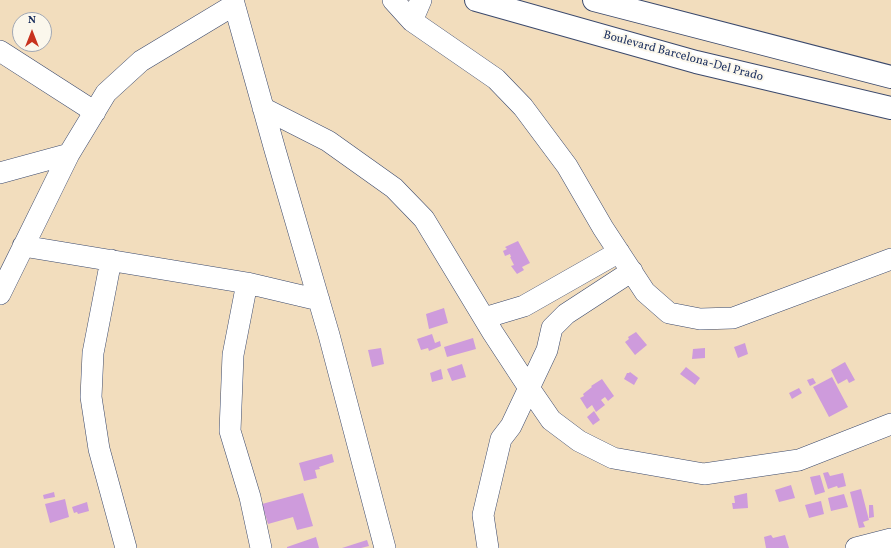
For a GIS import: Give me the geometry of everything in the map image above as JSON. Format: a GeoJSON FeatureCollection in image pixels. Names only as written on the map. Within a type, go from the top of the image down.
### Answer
{"type":"FeatureCollection","features":[{"type":"Feature","properties":{"kind":"main road","name":"Boulevard Barcelona-Del Prado"},"geometry":{"type":"LineString","coordinates":[[476,0],[696,62],[891,108]]}},
{"type":"Feature","properties":{"kind":"main road"},"geometry":{"type":"LineString","coordinates":[[594,0],[891,77]]}},
{"type":"Feature","properties":{"kind":"street"},"geometry":{"type":"LineString","coordinates":[[393,0],[412,21],[496,78],[523,107],[567,166],[603,228],[645,292],[669,313],[700,319],[733,318],[891,259]]}},
{"type":"Feature","properties":{"kind":"street"},"geometry":{"type":"LineString","coordinates":[[412,21],[422,0]]}},
{"type":"Feature","properties":{"kind":"street"},"geometry":{"type":"LineString","coordinates":[[0,294],[69,154],[106,93],[141,61],[234,3],[319,300],[385,548]]}},
{"type":"Feature","properties":{"kind":"street"},"geometry":{"type":"LineString","coordinates":[[1,52],[95,112]]}},
{"type":"Feature","properties":{"kind":"street"},"geometry":{"type":"LineString","coordinates":[[263,108],[328,141],[394,188],[424,219],[484,318],[551,420],[579,441],[613,458],[704,474],[799,460],[891,424]]}},
{"type":"Feature","properties":{"kind":"street"},"geometry":{"type":"LineString","coordinates":[[0,173],[69,154]]}},
{"type":"Feature","properties":{"kind":"street"},"geometry":{"type":"LineString","coordinates":[[23,246],[247,283],[319,300]]}},
{"type":"Feature","properties":{"kind":"street"},"geometry":{"type":"LineString","coordinates":[[484,318],[524,306],[619,252]]}},
{"type":"Feature","properties":{"kind":"street"},"geometry":{"type":"LineString","coordinates":[[111,260],[93,353],[91,397],[99,449],[126,548]]}},
{"type":"Feature","properties":{"kind":"street"},"geometry":{"type":"LineString","coordinates":[[488,548],[484,515],[501,438],[511,426],[547,350],[552,328],[566,314],[632,271]]}},
{"type":"Feature","properties":{"kind":"street"},"geometry":{"type":"LineString","coordinates":[[247,283],[234,355],[230,431],[250,497],[261,548]]}},
{"type":"Feature","properties":{"kind":"street"},"geometry":{"type":"LineString","coordinates":[[856,548],[891,539]]}},
{"type":"Feature","properties":{"kind":"building"},"geometry":{"type":"Polygon","coordinates":[[[518,241],[530,263],[522,267],[524,270],[517,274],[511,266],[514,265],[510,254],[505,256],[503,251],[507,249],[505,247],[518,241]]]}},
{"type":"Feature","properties":{"kind":"building"},"geometry":{"type":"Polygon","coordinates":[[[444,308],[448,323],[429,329],[426,314],[444,308]]]}},
{"type":"Feature","properties":{"kind":"building"},"geometry":{"type":"Polygon","coordinates":[[[636,332],[647,345],[635,355],[625,342],[629,339],[628,337],[636,332]]]}},
{"type":"Feature","properties":{"kind":"building"},"geometry":{"type":"Polygon","coordinates":[[[432,334],[435,343],[440,341],[441,346],[429,351],[428,348],[421,350],[417,339],[432,334]]]}},
{"type":"Feature","properties":{"kind":"building"},"geometry":{"type":"Polygon","coordinates":[[[473,338],[476,349],[447,357],[444,347],[473,338]]]}},
{"type":"Feature","properties":{"kind":"building"},"geometry":{"type":"Polygon","coordinates":[[[745,343],[748,354],[738,358],[734,347],[745,343]]]}},
{"type":"Feature","properties":{"kind":"building"},"geometry":{"type":"Polygon","coordinates":[[[381,348],[384,364],[372,367],[368,350],[381,348]]]}},
{"type":"Feature","properties":{"kind":"building"},"geometry":{"type":"Polygon","coordinates":[[[705,348],[705,358],[692,359],[693,349],[705,348]]]}},
{"type":"Feature","properties":{"kind":"building"},"geometry":{"type":"Polygon","coordinates":[[[845,362],[855,380],[849,383],[847,379],[838,384],[831,370],[845,362]]]}},
{"type":"Feature","properties":{"kind":"building"},"geometry":{"type":"Polygon","coordinates":[[[462,364],[466,377],[452,381],[447,369],[462,364]]]}},
{"type":"Feature","properties":{"kind":"building"},"geometry":{"type":"Polygon","coordinates":[[[686,367],[700,378],[695,385],[680,374],[686,367]]]}},
{"type":"Feature","properties":{"kind":"building"},"geometry":{"type":"Polygon","coordinates":[[[441,369],[443,379],[432,382],[430,373],[441,369]]]}},
{"type":"Feature","properties":{"kind":"building"},"geometry":{"type":"Polygon","coordinates":[[[630,372],[638,378],[634,385],[624,379],[627,373],[630,372]]]}},
{"type":"Feature","properties":{"kind":"building"},"geometry":{"type":"Polygon","coordinates":[[[832,377],[848,407],[829,417],[813,387],[832,377]]]}},
{"type":"Feature","properties":{"kind":"building"},"geometry":{"type":"Polygon","coordinates":[[[813,378],[816,383],[810,386],[807,380],[813,378]]]}},
{"type":"Feature","properties":{"kind":"building"},"geometry":{"type":"Polygon","coordinates":[[[602,379],[614,396],[608,401],[605,397],[601,400],[605,405],[596,412],[592,405],[587,409],[580,398],[584,396],[583,394],[592,387],[591,386],[602,379]]]}},
{"type":"Feature","properties":{"kind":"building"},"geometry":{"type":"Polygon","coordinates":[[[799,388],[802,393],[792,399],[789,393],[799,388]]]}},
{"type":"Feature","properties":{"kind":"building"},"geometry":{"type":"Polygon","coordinates":[[[594,411],[600,420],[593,425],[587,417],[594,411]]]}},
{"type":"Feature","properties":{"kind":"building"},"geometry":{"type":"Polygon","coordinates":[[[332,454],[334,462],[319,467],[320,469],[315,470],[317,478],[304,481],[299,463],[332,454]]]}},
{"type":"Feature","properties":{"kind":"building"},"geometry":{"type":"Polygon","coordinates":[[[828,472],[830,476],[843,473],[846,486],[838,488],[837,486],[828,489],[823,473],[828,472]]]}},
{"type":"Feature","properties":{"kind":"building"},"geometry":{"type":"Polygon","coordinates":[[[820,475],[825,492],[815,495],[810,477],[820,475]]]}},
{"type":"Feature","properties":{"kind":"building"},"geometry":{"type":"Polygon","coordinates":[[[791,485],[795,498],[779,502],[775,490],[791,485]]]}},
{"type":"Feature","properties":{"kind":"building"},"geometry":{"type":"Polygon","coordinates":[[[861,489],[869,520],[863,522],[865,527],[859,528],[850,492],[861,489]]]}},
{"type":"Feature","properties":{"kind":"building"},"geometry":{"type":"Polygon","coordinates":[[[54,492],[55,497],[44,499],[43,495],[54,492]]]}},
{"type":"Feature","properties":{"kind":"building"},"geometry":{"type":"Polygon","coordinates":[[[303,493],[313,526],[297,530],[293,517],[268,524],[262,504],[303,493]]]}},
{"type":"Feature","properties":{"kind":"building"},"geometry":{"type":"Polygon","coordinates":[[[747,493],[748,508],[733,509],[732,503],[735,503],[734,496],[747,493]]]}},
{"type":"Feature","properties":{"kind":"building"},"geometry":{"type":"Polygon","coordinates":[[[844,494],[848,507],[831,511],[828,498],[844,494]]]}},
{"type":"Feature","properties":{"kind":"building"},"geometry":{"type":"Polygon","coordinates":[[[65,499],[69,517],[50,523],[45,504],[65,499]]]}},
{"type":"Feature","properties":{"kind":"building"},"geometry":{"type":"Polygon","coordinates":[[[821,501],[824,514],[809,518],[805,505],[821,501]]]}},
{"type":"Feature","properties":{"kind":"building"},"geometry":{"type":"Polygon","coordinates":[[[87,502],[89,511],[78,514],[77,512],[74,513],[72,507],[87,502]]]}},
{"type":"Feature","properties":{"kind":"building"},"geometry":{"type":"Polygon","coordinates":[[[869,505],[873,505],[874,517],[869,518],[869,505]]]}},
{"type":"Feature","properties":{"kind":"building"},"geometry":{"type":"Polygon","coordinates":[[[771,535],[773,538],[785,535],[789,548],[766,548],[764,537],[771,535]]]}},
{"type":"Feature","properties":{"kind":"building"},"geometry":{"type":"Polygon","coordinates":[[[316,537],[319,548],[287,548],[287,547],[316,537]]]}},
{"type":"Feature","properties":{"kind":"building"},"geometry":{"type":"Polygon","coordinates":[[[367,540],[369,546],[361,548],[342,548],[367,540]]]}}]}
